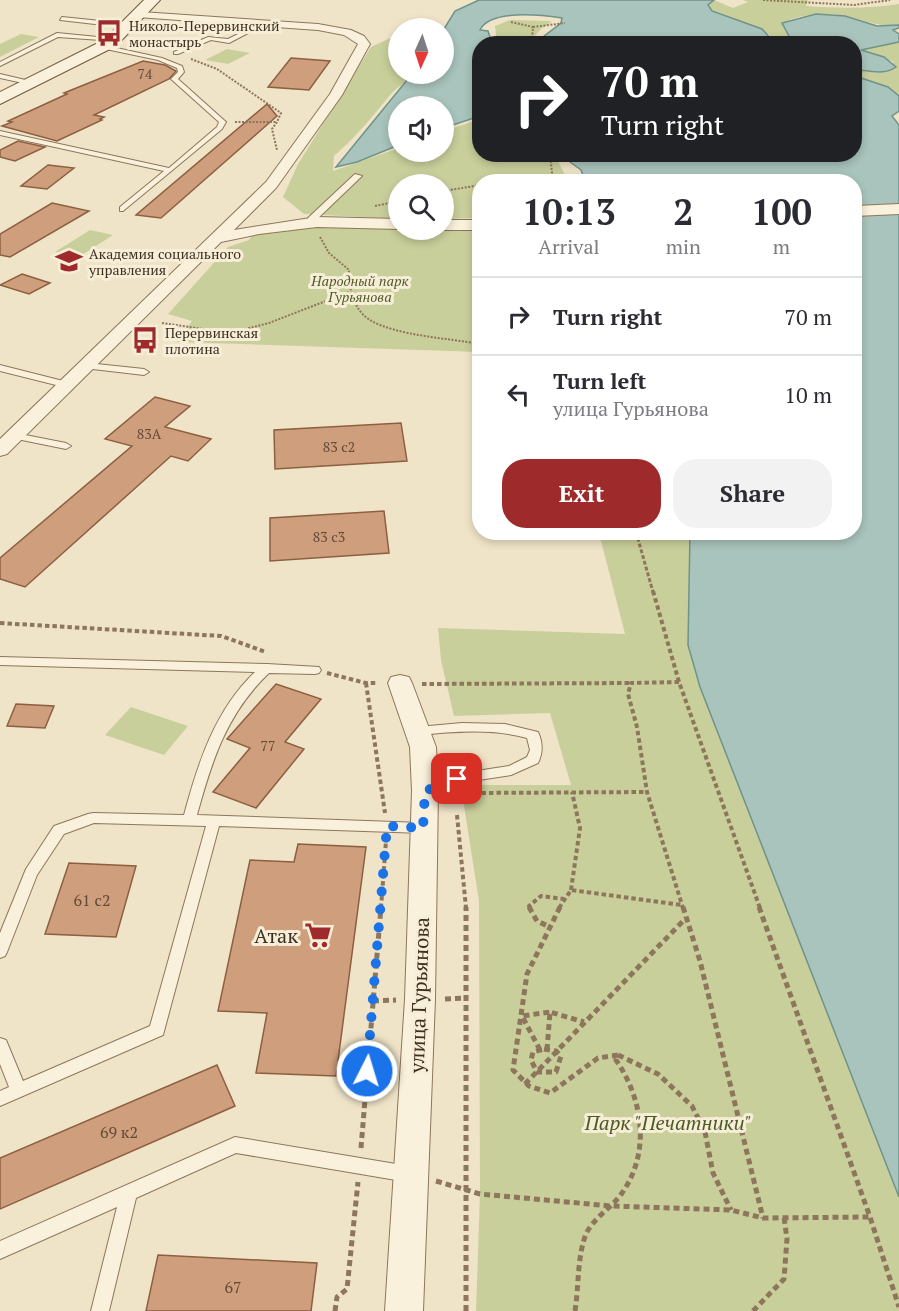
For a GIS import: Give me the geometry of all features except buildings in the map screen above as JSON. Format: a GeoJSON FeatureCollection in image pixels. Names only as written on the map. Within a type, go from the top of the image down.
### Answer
{"type":"FeatureCollection","features":[{"type":"Feature","properties":{"kind":"main road"},"geometry":{"type":"LineString","coordinates":[[0,99],[109,43],[135,21],[153,0]]}},
{"type":"Feature","properties":{"kind":"street"},"geometry":{"type":"LineString","coordinates":[[0,450],[219,239],[271,185],[336,95],[363,48],[363,41],[347,32],[318,27],[201,19],[135,21]]}},
{"type":"Feature","properties":{"kind":"street"},"geometry":{"type":"LineString","coordinates":[[271,185],[282,206],[314,224]]}},
{"type":"Feature","properties":{"kind":"street"},"geometry":{"type":"LineString","coordinates":[[862,211],[899,209]]}},
{"type":"Feature","properties":{"kind":"street"},"geometry":{"type":"LineString","coordinates":[[219,239],[259,229],[314,224],[388,224]]}},
{"type":"Feature","properties":{"kind":"street"},"geometry":{"type":"LineString","coordinates":[[454,225],[472,225]]}},
{"type":"Feature","properties":{"kind":"street","name":"улица Гурьянова"},"geometry":{"type":"LineString","coordinates":[[400,683],[423,747],[425,791],[412,1174],[404,1311]]}},
{"type":"Feature","properties":{"kind":"lane"},"geometry":{"type":"LineString","coordinates":[[62,19],[135,21]]}},
{"type":"Feature","properties":{"kind":"lane"},"geometry":{"type":"LineString","coordinates":[[176,53],[210,38],[229,41],[245,33],[205,24],[201,19]]}},
{"type":"Feature","properties":{"kind":"lane"},"geometry":{"type":"LineString","coordinates":[[0,64],[57,34],[109,43],[180,67],[181,72],[174,79],[223,122],[220,128],[123,208]]}},
{"type":"Feature","properties":{"kind":"lane"},"geometry":{"type":"LineString","coordinates":[[0,76],[32,83]]}},
{"type":"Feature","properties":{"kind":"lane"},"geometry":{"type":"LineString","coordinates":[[0,134],[170,170]]}},
{"type":"Feature","properties":{"kind":"lane"},"geometry":{"type":"LineString","coordinates":[[314,224],[358,176]]}},
{"type":"Feature","properties":{"kind":"lane"},"geometry":{"type":"LineString","coordinates":[[87,366],[144,372]]}},
{"type":"Feature","properties":{"kind":"lane"},"geometry":{"type":"LineString","coordinates":[[0,368],[68,385]]}},
{"type":"Feature","properties":{"kind":"lane"},"geometry":{"type":"LineString","coordinates":[[15,436],[66,446]]}},
{"type":"Feature","properties":{"kind":"lane"},"geometry":{"type":"LineString","coordinates":[[0,661],[315,670]]}},
{"type":"Feature","properties":{"kind":"lane"},"geometry":{"type":"LineString","coordinates":[[189,820],[201,776],[222,722],[247,685],[267,668]]}},
{"type":"Feature","properties":{"kind":"lane"},"geometry":{"type":"LineString","coordinates":[[418,731],[459,727],[512,728],[533,735],[536,750],[533,760],[511,770],[457,779],[425,791]]}},
{"type":"Feature","properties":{"kind":"lane"},"geometry":{"type":"LineString","coordinates":[[0,952],[31,873],[59,830],[93,818],[423,828]]}},
{"type":"Feature","properties":{"kind":"lane"},"geometry":{"type":"LineString","coordinates":[[0,1100],[157,1030],[214,821]]}},
{"type":"Feature","properties":{"kind":"lane"},"geometry":{"type":"LineString","coordinates":[[0,1044],[20,1091]]}},
{"type":"Feature","properties":{"kind":"lane"},"geometry":{"type":"LineString","coordinates":[[0,1250],[235,1145],[412,1174]]}},
{"type":"Feature","properties":{"kind":"lane"},"geometry":{"type":"LineString","coordinates":[[100,1311],[129,1192]]}},
{"type":"Feature","properties":{"kind":"path"},"geometry":{"type":"LineString","coordinates":[[764,0],[854,5],[890,0]]}},
{"type":"Feature","properties":{"kind":"path"},"geometry":{"type":"LineString","coordinates":[[511,22],[533,27],[565,22]]}},
{"type":"Feature","properties":{"kind":"path"},"geometry":{"type":"LineString","coordinates":[[532,36],[533,27]]}},
{"type":"Feature","properties":{"kind":"path"},"geometry":{"type":"LineString","coordinates":[[176,53],[217,69],[282,113],[272,129],[278,159]]}},
{"type":"Feature","properties":{"kind":"path"},"geometry":{"type":"LineString","coordinates":[[223,122],[277,123]]}},
{"type":"Feature","properties":{"kind":"path"},"geometry":{"type":"LineString","coordinates":[[454,189],[472,186]]}},
{"type":"Feature","properties":{"kind":"path"},"geometry":{"type":"LineString","coordinates":[[314,224],[329,253],[349,270],[349,292],[368,319],[401,330],[472,343]]}},
{"type":"Feature","properties":{"kind":"path"},"geometry":{"type":"LineString","coordinates":[[162,323],[230,333],[269,323],[349,292]]}},
{"type":"Feature","properties":{"kind":"path"},"geometry":{"type":"LineString","coordinates":[[638,540],[679,682],[870,1217],[899,1307]]}},
{"type":"Feature","properties":{"kind":"path"},"geometry":{"type":"LineString","coordinates":[[0,623],[221,636],[273,655]]}},
{"type":"Feature","properties":{"kind":"path"},"geometry":{"type":"LineString","coordinates":[[315,670],[366,683],[679,682]]}},
{"type":"Feature","properties":{"kind":"path"},"geometry":{"type":"LineString","coordinates":[[335,1311],[337,1297],[347,1289],[387,826],[366,683]]}},
{"type":"Feature","properties":{"kind":"path"},"geometry":{"type":"LineString","coordinates":[[631,683],[628,694],[638,727],[647,792],[700,961],[763,1218]]}},
{"type":"Feature","properties":{"kind":"path"},"geometry":{"type":"LineString","coordinates":[[572,792],[579,828],[571,890],[549,927],[527,974],[513,1070],[531,1090],[550,1093],[598,1058],[618,1055],[636,1060],[672,1084],[690,1105],[705,1131],[712,1170],[730,1210]]}},
{"type":"Feature","properties":{"kind":"path"},"geometry":{"type":"LineString","coordinates":[[462,793],[647,792]]}},
{"type":"Feature","properties":{"kind":"path"},"geometry":{"type":"LineString","coordinates":[[457,815],[466,893],[468,1190],[466,1311]]}},
{"type":"Feature","properties":{"kind":"path"},"geometry":{"type":"LineString","coordinates":[[571,890],[682,905]]}},
{"type":"Feature","properties":{"kind":"path"},"geometry":{"type":"LineString","coordinates":[[549,927],[537,921],[529,906],[541,896],[564,899]]}},
{"type":"Feature","properties":{"kind":"path"},"geometry":{"type":"LineString","coordinates":[[525,1084],[686,918]]}},
{"type":"Feature","properties":{"kind":"path"},"geometry":{"type":"LineString","coordinates":[[522,1016],[529,1013],[550,1012],[584,1022]]}},
{"type":"Feature","properties":{"kind":"path"},"geometry":{"type":"LineString","coordinates":[[547,1050],[550,1012]]}},
{"type":"Feature","properties":{"kind":"path"},"geometry":{"type":"LineString","coordinates":[[522,1016],[540,1050]]}},
{"type":"Feature","properties":{"kind":"path"},"geometry":{"type":"LineString","coordinates":[[556,1051],[561,1056],[556,1072],[537,1072],[531,1060],[533,1052],[556,1051]]}},
{"type":"Feature","properties":{"kind":"path"},"geometry":{"type":"LineString","coordinates":[[575,1311],[585,1237],[595,1219],[611,1206],[633,1173],[642,1126],[639,1101],[628,1073],[616,1060],[618,1055]]}},
{"type":"Feature","properties":{"kind":"path"},"geometry":{"type":"LineString","coordinates":[[412,1174],[480,1194],[611,1206],[730,1210],[763,1218],[870,1217]]}},
{"type":"Feature","properties":{"kind":"path"},"geometry":{"type":"LineString","coordinates":[[753,1311],[784,1279],[787,1239],[784,1217]]}},
{"type":"Feature","properties":{"kind":"green space"},"geometry":{"type":"Polygon","coordinates":[[[714,0],[733,8],[748,2],[743,0],[808,0],[806,6],[841,8],[899,4],[899,25],[878,24],[838,15],[819,14],[782,23],[789,36],[770,36],[712,11],[708,5],[714,0]]]}},
{"type":"Feature","properties":{"kind":"green space"},"geometry":{"type":"Polygon","coordinates":[[[510,20],[552,21],[535,36],[496,36],[495,26],[510,20]]]}},
{"type":"Feature","properties":{"kind":"green space"},"geometry":{"type":"Polygon","coordinates":[[[21,34],[39,37],[0,57],[0,44],[21,34]]]}},
{"type":"Feature","properties":{"kind":"green space"},"geometry":{"type":"Polygon","coordinates":[[[388,39],[388,84],[403,84],[388,96],[357,134],[334,156],[333,171],[388,152],[388,162],[454,162],[454,128],[472,122],[472,162],[558,162],[564,174],[472,174],[472,218],[454,219],[454,174],[388,174],[388,218],[304,214],[283,197],[298,164],[371,47],[388,39]]]}},
{"type":"Feature","properties":{"kind":"green space"},"geometry":{"type":"Polygon","coordinates":[[[899,42],[899,96],[888,87],[862,79],[862,71],[878,73],[894,62],[862,50],[862,47],[899,42]]]}},
{"type":"Feature","properties":{"kind":"green space"},"geometry":{"type":"Polygon","coordinates":[[[227,49],[250,53],[228,64],[205,60],[227,49]]]}},
{"type":"Feature","properties":{"kind":"green space","name":"Народный парк Гурьянова"},"geometry":{"type":"Polygon","coordinates":[[[294,226],[388,228],[388,240],[454,240],[454,229],[472,229],[472,352],[177,342],[192,321],[168,314],[228,247],[249,240],[253,234],[294,226]]]}},
{"type":"Feature","properties":{"kind":"green space"},"geometry":{"type":"Polygon","coordinates":[[[90,230],[113,235],[79,257],[55,252],[90,230]]]}},
{"type":"Feature","properties":{"kind":"green space","name":"Парк \"Печатники\""},"geometry":{"type":"Polygon","coordinates":[[[601,540],[690,540],[688,645],[700,687],[899,1197],[899,1311],[476,1311],[480,1194],[479,901],[462,793],[464,785],[571,785],[550,713],[454,716],[441,660],[438,628],[625,634],[601,540]]]}},
{"type":"Feature","properties":{"kind":"green space"},"geometry":{"type":"Polygon","coordinates":[[[131,707],[188,726],[164,755],[105,735],[131,707]]]}},
{"type":"Feature","properties":{"kind":"water"},"geometry":{"type":"Polygon","coordinates":[[[479,0],[714,0],[708,5],[712,11],[762,29],[768,36],[544,36],[561,23],[562,18],[517,15],[494,19],[480,30],[488,31],[490,36],[472,36],[472,119],[454,125],[454,96],[394,96],[404,84],[454,84],[454,18],[451,18],[455,11],[479,0]]]}},
{"type":"Feature","properties":{"kind":"water"},"geometry":{"type":"Polygon","coordinates":[[[816,14],[845,16],[877,26],[899,25],[899,28],[893,30],[899,34],[899,42],[862,50],[862,36],[789,36],[782,23],[816,14]]]}},
{"type":"Feature","properties":{"kind":"water"},"geometry":{"type":"Polygon","coordinates":[[[862,50],[884,57],[896,67],[881,72],[862,71],[862,50]]]}},
{"type":"Feature","properties":{"kind":"water"},"geometry":{"type":"Polygon","coordinates":[[[862,78],[888,87],[899,96],[899,111],[892,116],[899,125],[899,1197],[700,687],[688,645],[690,540],[862,540],[862,174],[582,174],[581,170],[570,162],[862,162],[862,78]]]}},
{"type":"Feature","properties":{"kind":"water"},"geometry":{"type":"Polygon","coordinates":[[[388,103],[388,149],[357,162],[336,167],[388,103]]]}},
{"type":"Feature","properties":{"kind":"place","name":"Николо-Перервинский монастырь"},"geometry":{"type":"Point","coordinates":[109,33]}},
{"type":"Feature","properties":{"kind":"place","name":"Академия социального управления"},"geometry":{"type":"Point","coordinates":[69,261]}},
{"type":"Feature","properties":{"kind":"place","name":"Перервинская плотина"},"geometry":{"type":"Point","coordinates":[145,340]}},
{"type":"Feature","properties":{"kind":"place","name":"Атак"},"geometry":{"type":"Point","coordinates":[318,935]}},
{"type":"Feature","properties":{"kind":"route"},"geometry":{"type":"LineString","coordinates":[[367,1071],[387,826],[423,828],[425,791],[457,779]]}}]}
